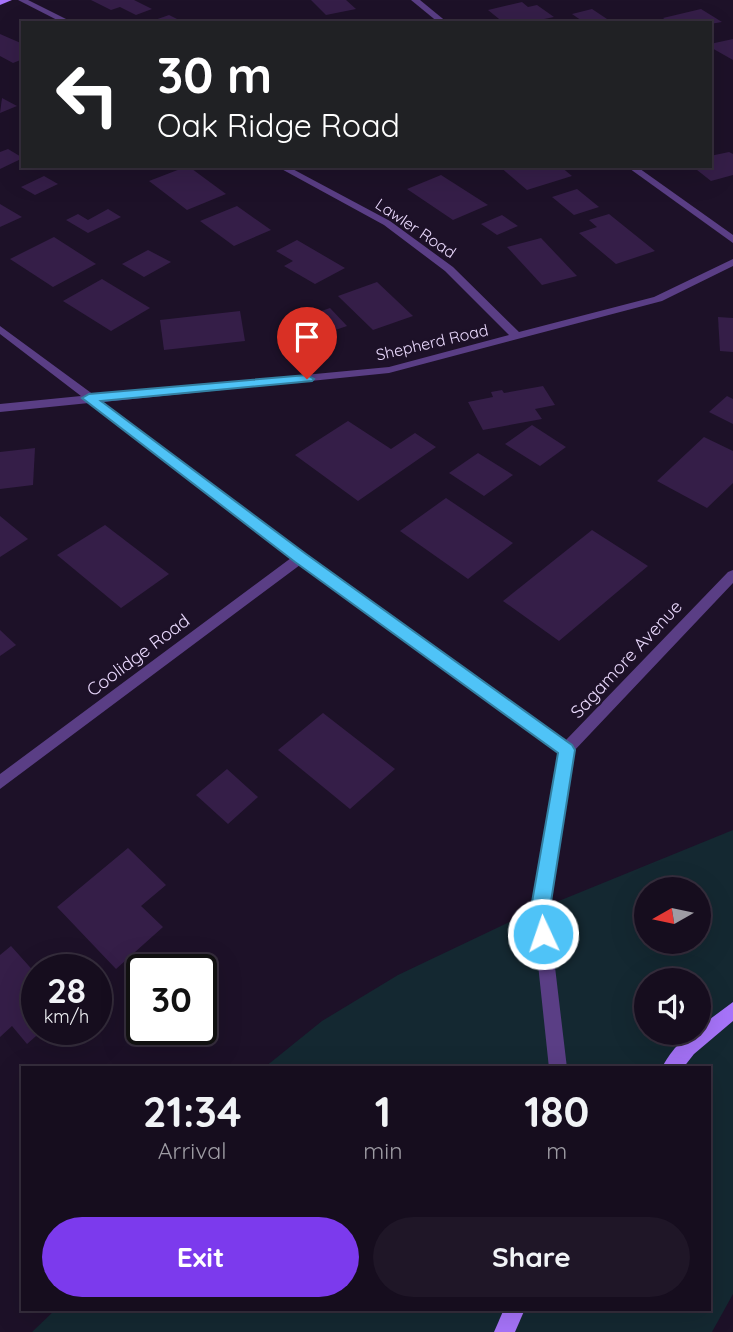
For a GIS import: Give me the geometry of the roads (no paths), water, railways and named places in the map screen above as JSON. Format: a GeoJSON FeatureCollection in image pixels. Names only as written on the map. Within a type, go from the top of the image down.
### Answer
{"type":"FeatureCollection","features":[{"type":"Feature","properties":{"kind":"main road"},"geometry":{"type":"LineString","coordinates":[[0,3],[8,0]]}},
{"type":"Feature","properties":{"kind":"main road"},"geometry":{"type":"LineString","coordinates":[[673,1066],[733,1010]]}},
{"type":"Feature","properties":{"kind":"main road"},"geometry":{"type":"LineString","coordinates":[[504,1332],[514,1311]]}},
{"type":"Feature","properties":{"kind":"street"},"geometry":{"type":"LineString","coordinates":[[22,0],[66,21]]}},
{"type":"Feature","properties":{"kind":"street"},"geometry":{"type":"LineString","coordinates":[[415,0],[441,21]]}},
{"type":"Feature","properties":{"kind":"street","name":"Lawler Road"},"geometry":{"type":"LineString","coordinates":[[284,168],[387,223],[449,269],[517,337]]}},
{"type":"Feature","properties":{"kind":"street"},"geometry":{"type":"LineString","coordinates":[[634,168],[733,240]]}},
{"type":"Feature","properties":{"kind":"street","name":"Shepherd Road"},"geometry":{"type":"LineString","coordinates":[[0,408],[389,370],[657,299],[733,262]]}},
{"type":"Feature","properties":{"kind":"street"},"geometry":{"type":"LineString","coordinates":[[0,329],[300,558],[566,750],[540,908],[558,1066]]}},
{"type":"Feature","properties":{"kind":"street","name":"Coolidge Road"},"geometry":{"type":"LineString","coordinates":[[0,783],[300,558]]}},
{"type":"Feature","properties":{"kind":"street","name":"Sagamore Avenue"},"geometry":{"type":"LineString","coordinates":[[566,750],[733,575]]}}]}
